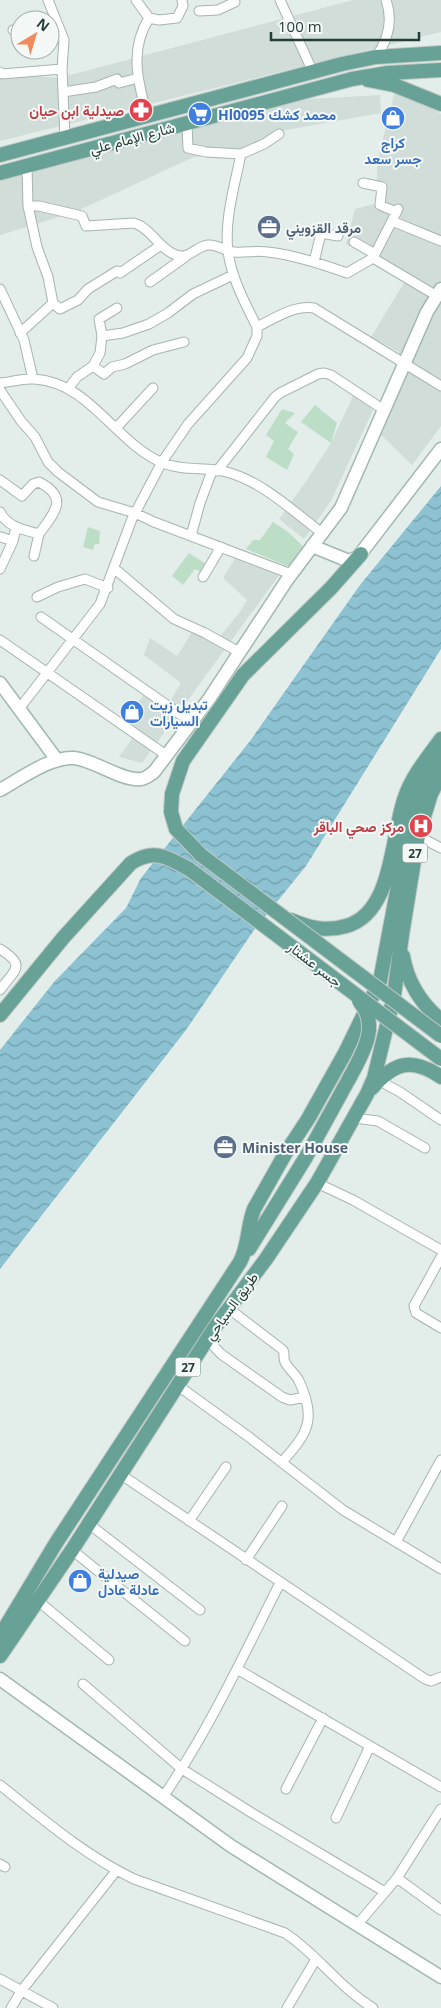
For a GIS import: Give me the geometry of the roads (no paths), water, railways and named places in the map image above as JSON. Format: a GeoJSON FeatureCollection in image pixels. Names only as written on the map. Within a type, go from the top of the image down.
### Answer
{"type":"FeatureCollection","features":[{"type":"Feature","properties":{"kind":"main road"},"geometry":{"type":"LineString","coordinates":[[422,54],[441,47]]}},
{"type":"Feature","properties":{"kind":"main road","name":"شارع الإمام علي"},"geometry":{"type":"LineString","coordinates":[[1,153],[65,138],[342,64],[376,57],[441,53]]}},
{"type":"Feature","properties":{"kind":"main road"},"geometry":{"type":"LineString","coordinates":[[342,64],[349,80],[394,84],[441,104]]}},
{"type":"Feature","properties":{"kind":"main road","name":"شارع الإمام علي"},"geometry":{"type":"LineString","coordinates":[[0,173],[349,80],[388,72],[441,70]]}},
{"type":"Feature","properties":{"kind":"main road","name":"جسر عشتار"},"geometry":{"type":"LineString","coordinates":[[362,554],[322,597],[253,663],[234,686],[183,761],[172,794],[171,812],[176,829],[201,855],[441,1036]]}},
{"type":"Feature","properties":{"kind":"main road"},"geometry":{"type":"LineString","coordinates":[[272,909],[304,926],[321,930],[336,929],[350,925],[364,916],[378,898],[386,876],[404,797],[413,780],[441,739]]}},
{"type":"Feature","properties":{"kind":"main road","name":"طريق السياحي"},"geometry":{"type":"LineString","coordinates":[[0,1636],[56,1543],[240,1262],[248,1243],[250,1219],[254,1209],[345,1053],[380,981],[414,809],[441,752]]}},
{"type":"Feature","properties":{"kind":"main road","name":"27"},"geometry":{"type":"LineString","coordinates":[[402,935],[418,836],[431,794],[441,774]]}},
{"type":"Feature","properties":{"kind":"main road","name":"جسر عشتار"},"geometry":{"type":"LineString","coordinates":[[0,1015],[63,938],[120,874],[131,863],[145,856],[159,855],[189,869],[441,1060]]}},
{"type":"Feature","properties":{"kind":"main road"},"geometry":{"type":"LineString","coordinates":[[402,935],[403,958],[407,974],[415,990],[426,1005],[441,1020]]}},
{"type":"Feature","properties":{"kind":"main road","name":"طريق السياحي"},"geometry":{"type":"LineString","coordinates":[[0,1656],[89,1524],[207,1339],[266,1259],[317,1183],[376,1079],[394,996],[402,935]]}},
{"type":"Feature","properties":{"kind":"main road"},"geometry":{"type":"LineString","coordinates":[[240,1262],[306,1157],[350,1077],[369,1036],[370,1026],[364,1007],[343,985]]}},
{"type":"Feature","properties":{"kind":"main road"},"geometry":{"type":"LineString","coordinates":[[376,1079],[392,1068],[404,1064],[418,1064],[441,1076]]}},
{"type":"Feature","properties":{"kind":"street"},"geometry":{"type":"LineString","coordinates":[[136,0],[149,18],[159,20],[177,18],[183,6],[182,0]]}},
{"type":"Feature","properties":{"kind":"street"},"geometry":{"type":"LineString","coordinates":[[199,11],[218,10],[235,2],[234,0]]}},
{"type":"Feature","properties":{"kind":"street"},"geometry":{"type":"LineString","coordinates":[[280,0],[313,72]]}},
{"type":"Feature","properties":{"kind":"street"},"geometry":{"type":"LineString","coordinates":[[376,57],[385,44],[390,22],[386,0]]}},
{"type":"Feature","properties":{"kind":"street"},"geometry":{"type":"LineString","coordinates":[[147,116],[138,78],[136,58],[142,30],[149,18]]}},
{"type":"Feature","properties":{"kind":"street"},"geometry":{"type":"LineString","coordinates":[[60,34],[64,40],[62,69],[65,138]]}},
{"type":"Feature","properties":{"kind":"street"},"geometry":{"type":"LineString","coordinates":[[0,72],[11,74],[62,69]]}},
{"type":"Feature","properties":{"kind":"street"},"geometry":{"type":"LineString","coordinates":[[63,92],[96,87],[116,79],[119,83],[138,78]]}},
{"type":"Feature","properties":{"kind":"street"},"geometry":{"type":"LineString","coordinates":[[187,123],[188,148],[192,150],[241,154],[264,144],[279,134]]}},
{"type":"Feature","properties":{"kind":"street"},"geometry":{"type":"LineString","coordinates":[[19,709],[100,604],[108,588],[123,542],[135,514],[162,462],[188,424],[247,358],[255,342],[257,327],[234,276],[228,251],[230,203],[241,154]]}},
{"type":"Feature","properties":{"kind":"street"},"geometry":{"type":"LineString","coordinates":[[27,166],[28,206],[37,248],[48,277],[53,303],[60,309],[78,300],[102,279],[116,271],[120,273],[161,245]]}},
{"type":"Feature","properties":{"kind":"street"},"geometry":{"type":"LineString","coordinates":[[150,282],[185,257],[206,245],[216,246],[228,251],[271,252],[314,262],[347,273],[374,256],[397,210],[380,205],[382,187],[363,183]]}},
{"type":"Feature","properties":{"kind":"street"},"geometry":{"type":"LineString","coordinates":[[28,206],[39,206],[82,216],[86,226],[134,223],[141,225],[161,245],[176,256],[185,257]]}},
{"type":"Feature","properties":{"kind":"street"},"geometry":{"type":"LineString","coordinates":[[392,221],[441,241]]}},
{"type":"Feature","properties":{"kind":"street"},"geometry":{"type":"LineString","coordinates":[[314,262],[322,233],[338,236]]}},
{"type":"Feature","properties":{"kind":"street"},"geometry":{"type":"LineString","coordinates":[[0,790],[57,760],[73,758],[142,779],[154,772],[191,722],[291,574],[347,498],[427,312],[439,293],[374,256],[354,242]]}},
{"type":"Feature","properties":{"kind":"street"},"geometry":{"type":"LineString","coordinates":[[102,336],[149,324],[168,314],[193,294],[234,276]]}},
{"type":"Feature","properties":{"kind":"street"},"geometry":{"type":"LineString","coordinates":[[0,289],[20,333],[28,355],[33,379]]}},
{"type":"Feature","properties":{"kind":"street"},"geometry":{"type":"LineString","coordinates":[[20,333],[53,303]]}},
{"type":"Feature","properties":{"kind":"street"},"geometry":{"type":"LineString","coordinates":[[257,327],[289,311],[305,307],[314,308],[441,386]]}},
{"type":"Feature","properties":{"kind":"street"},"geometry":{"type":"LineString","coordinates":[[68,389],[77,377],[93,366],[100,353],[102,336],[99,319],[117,308]]}},
{"type":"Feature","properties":{"kind":"street"},"geometry":{"type":"LineString","coordinates":[[93,366],[104,374],[112,367],[125,364],[153,350],[184,342]]}},
{"type":"Feature","properties":{"kind":"street"},"geometry":{"type":"LineString","coordinates":[[191,536],[200,503],[215,471],[280,393],[318,374],[332,374],[384,410]]}},
{"type":"Feature","properties":{"kind":"street"},"geometry":{"type":"LineString","coordinates":[[0,383],[33,379],[47,381],[68,389],[88,402],[151,457],[178,468],[215,471],[241,476],[269,493],[322,533]]}},
{"type":"Feature","properties":{"kind":"street"},"geometry":{"type":"LineString","coordinates":[[116,428],[152,388]]}},
{"type":"Feature","properties":{"kind":"street"},"geometry":{"type":"LineString","coordinates":[[0,390],[21,421],[35,437],[48,462],[58,472],[98,502],[135,514],[291,574]]}},
{"type":"Feature","properties":{"kind":"street"},"geometry":{"type":"LineString","coordinates":[[312,546],[350,561],[362,554],[441,449]]}},
{"type":"Feature","properties":{"kind":"street"},"geometry":{"type":"LineString","coordinates":[[47,486],[58,472]]}},
{"type":"Feature","properties":{"kind":"street"},"geometry":{"type":"LineString","coordinates":[[0,480],[20,495],[24,495],[39,482],[47,486],[58,499],[58,508],[39,534],[34,556]]}},
{"type":"Feature","properties":{"kind":"street"},"geometry":{"type":"LineString","coordinates":[[0,512],[7,522],[16,527],[39,534]]}},
{"type":"Feature","properties":{"kind":"street"},"geometry":{"type":"LineString","coordinates":[[0,569],[13,541],[16,527]]}},
{"type":"Feature","properties":{"kind":"street"},"geometry":{"type":"LineString","coordinates":[[1,537],[13,541]]}},
{"type":"Feature","properties":{"kind":"street"},"geometry":{"type":"LineString","coordinates":[[203,577],[220,547]]}},
{"type":"Feature","properties":{"kind":"street"},"geometry":{"type":"LineString","coordinates":[[114,569],[174,619],[205,633],[239,652]]}},
{"type":"Feature","properties":{"kind":"street"},"geometry":{"type":"LineString","coordinates":[[37,597],[58,587],[85,579],[108,588]]}},
{"type":"Feature","properties":{"kind":"street"},"geometry":{"type":"LineString","coordinates":[[41,617],[191,722]]}},
{"type":"Feature","properties":{"kind":"street"},"geometry":{"type":"LineString","coordinates":[[0,640],[166,755]]}},
{"type":"Feature","properties":{"kind":"street"},"geometry":{"type":"LineString","coordinates":[[0,683],[57,760]]}},
{"type":"Feature","properties":{"kind":"street"},"geometry":{"type":"LineString","coordinates":[[418,836],[441,848]]}},
{"type":"Feature","properties":{"kind":"street"},"geometry":{"type":"LineString","coordinates":[[0,949],[14,958],[17,963],[16,968],[0,990]]}},
{"type":"Feature","properties":{"kind":"street"},"geometry":{"type":"LineString","coordinates":[[376,1079],[400,1092],[441,1120]]}},
{"type":"Feature","properties":{"kind":"street"},"geometry":{"type":"LineString","coordinates":[[354,1118],[378,1121],[425,1148]]}},
{"type":"Feature","properties":{"kind":"street"},"geometry":{"type":"LineString","coordinates":[[317,1183],[361,1204],[441,1250]]}},
{"type":"Feature","properties":{"kind":"street"},"geometry":{"type":"LineString","coordinates":[[441,1257],[414,1306],[416,1313],[441,1328]]}},
{"type":"Feature","properties":{"kind":"street"},"geometry":{"type":"LineString","coordinates":[[228,1308],[284,1350],[285,1362],[296,1375],[305,1396],[308,1411],[307,1428],[300,1442],[282,1462]]}},
{"type":"Feature","properties":{"kind":"street"},"geometry":{"type":"LineString","coordinates":[[207,1339],[221,1354],[282,1397],[290,1400],[305,1396]]}},
{"type":"Feature","properties":{"kind":"street"},"geometry":{"type":"LineString","coordinates":[[177,1385],[282,1462],[343,1510],[441,1569]]}},
{"type":"Feature","properties":{"kind":"street"},"geometry":{"type":"LineString","coordinates":[[396,1542],[441,1460]]}},
{"type":"Feature","properties":{"kind":"street"},"geometry":{"type":"LineString","coordinates":[[189,1521],[226,1467]]}},
{"type":"Feature","properties":{"kind":"street"},"geometry":{"type":"LineString","coordinates":[[120,1474],[425,1679],[431,1681],[441,1676]]}},
{"type":"Feature","properties":{"kind":"street"},"geometry":{"type":"LineString","coordinates":[[246,1560],[282,1506]]}},
{"type":"Feature","properties":{"kind":"street"},"geometry":{"type":"LineString","coordinates":[[89,1524],[200,1610]]}},
{"type":"Feature","properties":{"kind":"street"},"geometry":{"type":"LineString","coordinates":[[72,1550],[185,1641]]}},
{"type":"Feature","properties":{"kind":"street"},"geometry":{"type":"LineString","coordinates":[[162,1797],[182,1769],[211,1720],[280,1583]]}},
{"type":"Feature","properties":{"kind":"street"},"geometry":{"type":"LineString","coordinates":[[38,1600],[109,1660]]}},
{"type":"Feature","properties":{"kind":"street"},"geometry":{"type":"LineString","coordinates":[[237,1669],[441,1787]]}},
{"type":"Feature","properties":{"kind":"street"},"geometry":{"type":"LineString","coordinates":[[0,1679],[258,1864],[441,1977]]}},
{"type":"Feature","properties":{"kind":"street"},"geometry":{"type":"LineString","coordinates":[[83,1684],[182,1769],[252,1814],[385,1892]]}},
{"type":"Feature","properties":{"kind":"street"},"geometry":{"type":"LineString","coordinates":[[286,1789],[323,1718]]}},
{"type":"Feature","properties":{"kind":"street"},"geometry":{"type":"LineString","coordinates":[[336,1818],[370,1746]]}},
{"type":"Feature","properties":{"kind":"street"},"geometry":{"type":"LineString","coordinates":[[0,1786],[65,1837],[116,1871],[284,1933],[299,1943],[362,2002],[373,2008]]}},
{"type":"Feature","properties":{"kind":"street"},"geometry":{"type":"LineString","coordinates":[[357,1925],[397,1878],[441,1809]]}},
{"type":"Feature","properties":{"kind":"street"},"geometry":{"type":"LineString","coordinates":[[11,2008],[22,1990],[116,1871]]}},
{"type":"Feature","properties":{"kind":"street"},"geometry":{"type":"LineString","coordinates":[[397,1878],[441,1910]]}},
{"type":"Feature","properties":{"kind":"street"},"geometry":{"type":"LineString","coordinates":[[287,2008],[316,1959]]}},
{"type":"Feature","properties":{"kind":"street"},"geometry":{"type":"LineString","coordinates":[[0,1979],[53,2008]]}},
{"type":"Feature","properties":{"kind":"water"},"geometry":{"type":"Polygon","coordinates":[[[441,486],[441,649],[306,866],[254,930],[186,1030],[0,1269],[0,1050],[54,982],[126,908],[141,878],[250,741],[360,585],[441,486]]]}},
{"type":"Feature","properties":{"kind":"place","name":"صيدلية ابن حيان"},"geometry":{"type":"Point","coordinates":[141,110]}},
{"type":"Feature","properties":{"kind":"place","name":"Hl0095 محمد كشك"},"geometry":{"type":"Point","coordinates":[200,114]}},
{"type":"Feature","properties":{"kind":"place","name":"كراج جسر سعد"},"geometry":{"type":"Point","coordinates":[393,118]}},
{"type":"Feature","properties":{"kind":"place","name":"مرقد القزويني"},"geometry":{"type":"Point","coordinates":[269,227]}},
{"type":"Feature","properties":{"kind":"place","name":"تبديل زيت السيارات"},"geometry":{"type":"Point","coordinates":[132,712]}},
{"type":"Feature","properties":{"kind":"place","name":"مركز صحي الباقر"},"geometry":{"type":"Point","coordinates":[421,826]}},
{"type":"Feature","properties":{"kind":"place","name":"Minister House"},"geometry":{"type":"Point","coordinates":[225,1147]}},
{"type":"Feature","properties":{"kind":"place","name":"صيدلية عادلة عادل"},"geometry":{"type":"Point","coordinates":[80,1581]}}]}
